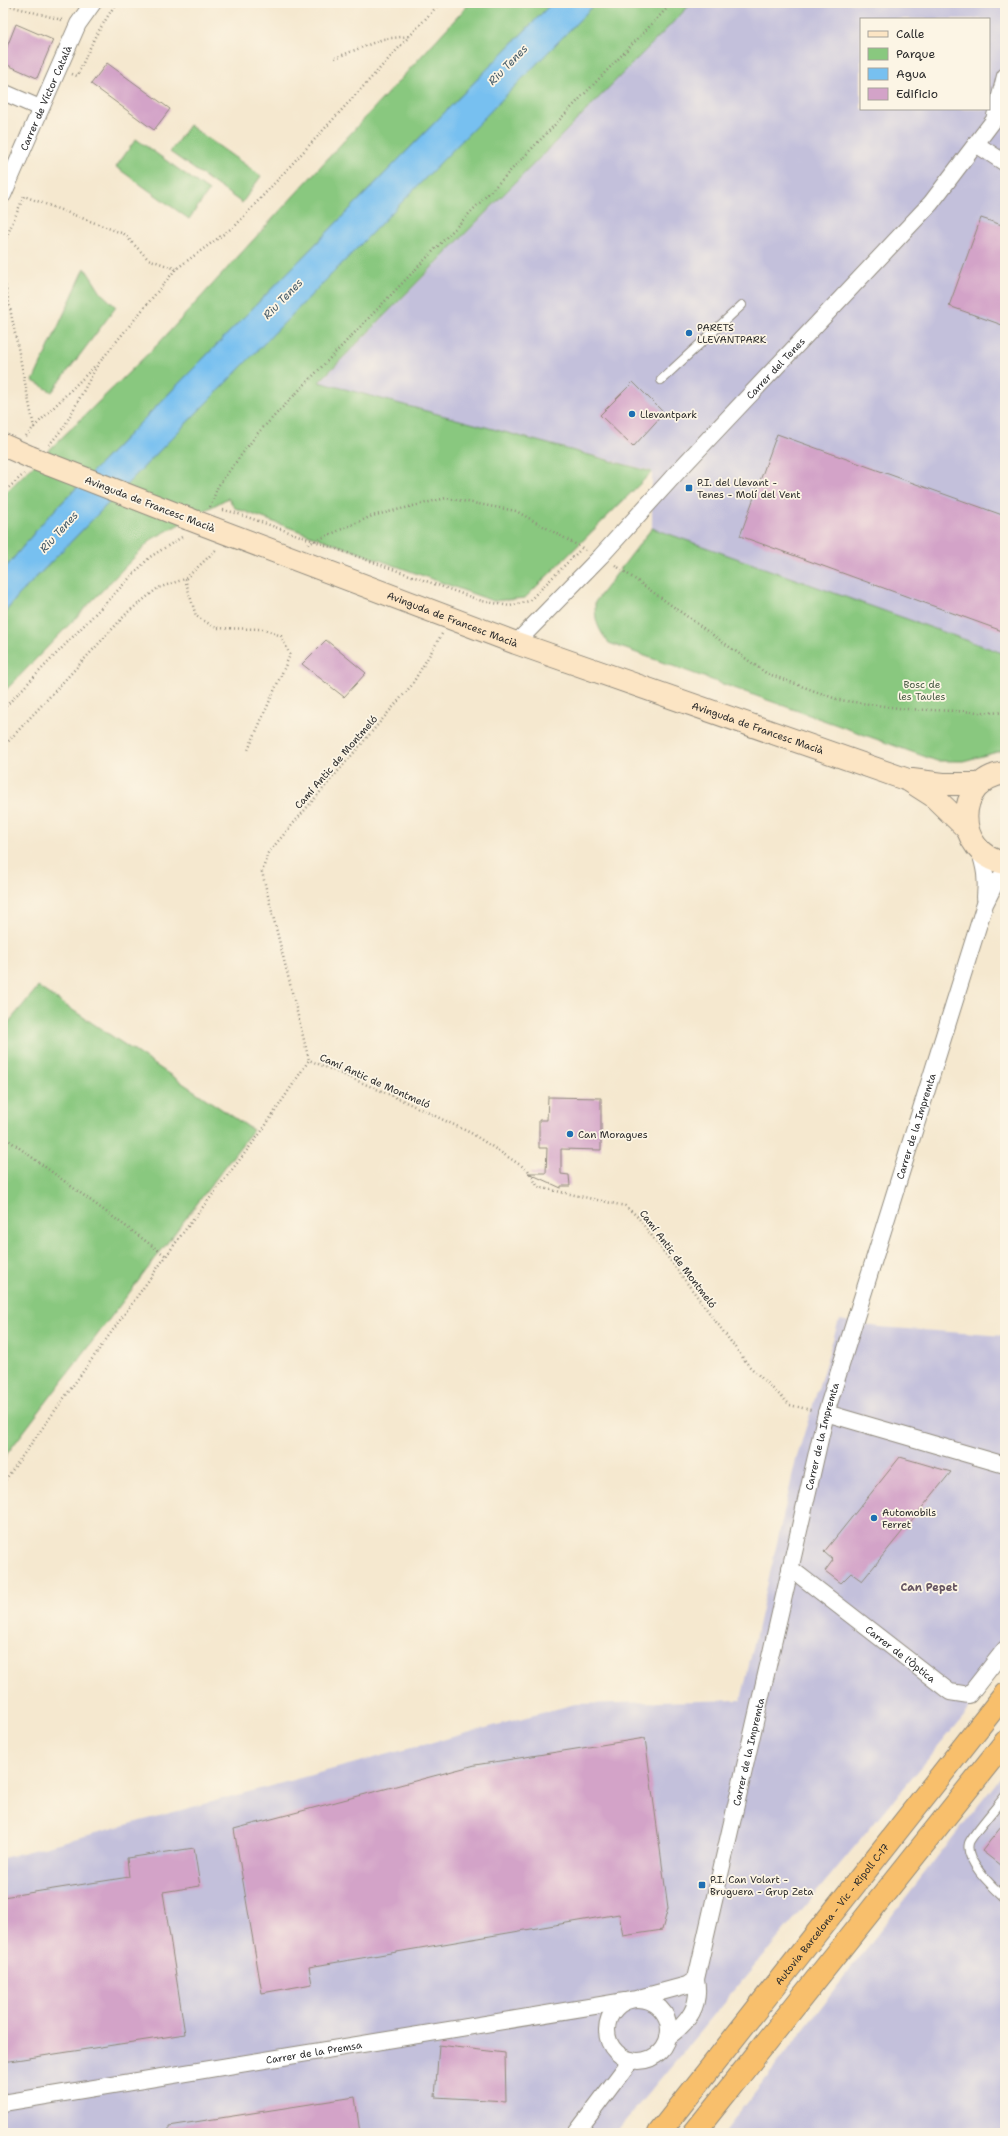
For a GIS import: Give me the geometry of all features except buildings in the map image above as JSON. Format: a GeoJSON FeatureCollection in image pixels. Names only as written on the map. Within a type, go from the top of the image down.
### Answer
{"type":"FeatureCollection","features":[{"type":"Feature","properties":{"kind":"highway","name":"Autovia Barcelona - Vic - Ripoll C-17"},"geometry":{"type":"LineString","coordinates":[[659,2133],[1005,1694]]}},
{"type":"Feature","properties":{"kind":"highway"},"geometry":{"type":"LineString","coordinates":[[694,2133],[1005,1742]]}},
{"type":"Feature","properties":{"kind":"street","name":"Carrer de Víctor Català"},"geometry":{"type":"LineString","coordinates":[[3,195],[78,24],[93,3]]}},
{"type":"Feature","properties":{"kind":"street","name":"Carrer del Tenes"},"geometry":{"type":"LineString","coordinates":[[516,643],[601,556],[681,468],[932,203],[994,120],[1005,76]]}},
{"type":"Feature","properties":{"kind":"street"},"geometry":{"type":"LineString","coordinates":[[3,92],[40,108]]}},
{"type":"Feature","properties":{"kind":"street"},"geometry":{"type":"LineString","coordinates":[[976,144],[1005,163]]}},
{"type":"Feature","properties":{"kind":"street","name":"Avinguda de Francesc Macià"},"geometry":{"type":"LineString","coordinates":[[3,445],[35,458],[201,514],[232,536],[516,643],[908,780]]}},
{"type":"Feature","properties":{"kind":"street"},"geometry":{"type":"LineString","coordinates":[[967,829],[968,805],[973,794],[980,784],[991,777],[1005,773]]}},
{"type":"Feature","properties":{"kind":"street"},"geometry":{"type":"LineString","coordinates":[[908,780],[942,784],[980,784]]}},
{"type":"Feature","properties":{"kind":"street"},"geometry":{"type":"LineString","coordinates":[[908,780],[933,796],[967,829],[979,850],[984,864],[987,880],[985,904]]}},
{"type":"Feature","properties":{"kind":"street"},"geometry":{"type":"LineString","coordinates":[[979,850],[988,857],[1005,863]]}},
{"type":"Feature","properties":{"kind":"street"},"geometry":{"type":"LineString","coordinates":[[985,904],[996,882],[1005,873]]}},
{"type":"Feature","properties":{"kind":"street","name":"Carrer de la Impremta"},"geometry":{"type":"LineString","coordinates":[[668,2037],[684,2026],[695,2008],[698,1990],[696,1979],[826,1413],[985,904]]}},
{"type":"Feature","properties":{"kind":"street"},"geometry":{"type":"LineString","coordinates":[[826,1413],[1005,1465]]}},
{"type":"Feature","properties":{"kind":"street","name":"Carrer de l'Òptica"},"geometry":{"type":"LineString","coordinates":[[790,1568],[950,1692],[969,1695],[1005,1650]]}},
{"type":"Feature","properties":{"kind":"street"},"geometry":{"type":"LineString","coordinates":[[630,2000],[650,2001],[662,2010],[668,2023],[668,2037],[658,2054],[641,2061],[622,2057],[614,2051],[606,2033],[610,2014],[630,2000],[666,1992],[687,1985],[696,1979]]}},
{"type":"Feature","properties":{"kind":"street","name":"Carrer de la Premsa"},"geometry":{"type":"LineString","coordinates":[[3,2103],[630,2000]]}},
{"type":"Feature","properties":{"kind":"street"},"geometry":{"type":"LineString","coordinates":[[576,2133],[631,2060]]}},
{"type":"Feature","properties":{"kind":"lane"},"geometry":{"type":"LineString","coordinates":[[660,380],[742,305]]}},
{"type":"Feature","properties":{"kind":"lane"},"geometry":{"type":"LineString","coordinates":[[1005,1796],[969,1843],[969,1854],[984,1879],[1005,1898]]}},
{"type":"Feature","properties":{"kind":"path"},"geometry":{"type":"LineString","coordinates":[[58,69],[77,76],[95,37],[116,3]]}},
{"type":"Feature","properties":{"kind":"path"},"geometry":{"type":"LineString","coordinates":[[26,436],[34,426],[98,364],[176,269],[236,225],[440,3]]}},
{"type":"Feature","properties":{"kind":"path"},"geometry":{"type":"LineString","coordinates":[[3,709],[150,557],[201,514],[218,486],[258,434],[672,3]]}},
{"type":"Feature","properties":{"kind":"path"},"geometry":{"type":"LineString","coordinates":[[3,4],[78,24]]}},
{"type":"Feature","properties":{"kind":"path"},"geometry":{"type":"LineString","coordinates":[[335,58],[383,39],[411,36]]}},
{"type":"Feature","properties":{"kind":"path"},"geometry":{"type":"LineString","coordinates":[[3,245],[24,196],[124,234],[148,259],[176,269]]}},
{"type":"Feature","properties":{"kind":"path"},"geometry":{"type":"LineString","coordinates":[[3,274],[34,426]]}},
{"type":"Feature","properties":{"kind":"path"},"geometry":{"type":"LineString","coordinates":[[3,493],[64,427],[98,364]]}},
{"type":"Feature","properties":{"kind":"path"},"geometry":{"type":"LineString","coordinates":[[284,555],[372,516],[446,498],[516,511],[582,548],[601,556],[664,598],[766,672],[839,700],[906,709],[1005,713]]}},
{"type":"Feature","properties":{"kind":"path"},"geometry":{"type":"LineString","coordinates":[[201,514],[236,513],[482,601],[510,606],[529,601],[582,548]]}},
{"type":"Feature","properties":{"kind":"path"},"geometry":{"type":"LineString","coordinates":[[3,747],[128,612],[158,588],[184,579],[232,536]]}},
{"type":"Feature","properties":{"kind":"path"},"geometry":{"type":"LineString","coordinates":[[184,579],[196,616],[216,628],[264,629],[281,636],[290,655],[248,750]]}},
{"type":"Feature","properties":{"kind":"path","name":"Camí Antic de Montmeló"},"geometry":{"type":"LineString","coordinates":[[452,618],[412,686],[268,853],[262,872],[308,1060],[393,1096],[471,1133],[528,1170],[538,1187],[625,1206],[637,1216],[749,1366],[790,1405],[826,1413]]}},
{"type":"Feature","properties":{"kind":"path"},"geometry":{"type":"LineString","coordinates":[[3,1483],[166,1256],[262,1131],[308,1060]]}},
{"type":"Feature","properties":{"kind":"path"},"geometry":{"type":"LineString","coordinates":[[3,1136],[166,1256]]}},
{"type":"Feature","properties":{"kind":"shaded area"},"geometry":{"type":"Polygon","coordinates":[[[692,3],[1005,3],[1005,654],[652,528],[652,471],[319,383],[692,3]]]}},
{"type":"Feature","properties":{"kind":"shaded area"},"geometry":{"type":"Polygon","coordinates":[[[839,1320],[879,1327],[1005,1336],[1005,1662],[964,1716],[615,2133],[3,2133],[3,1858],[575,1704],[741,1700],[796,1460],[839,1320]]]}},
{"type":"Feature","properties":{"kind":"shaded area"},"geometry":{"type":"Polygon","coordinates":[[[1005,1772],[1005,2133],[724,2133],[937,1857],[1005,1772]]]}},
{"type":"Feature","properties":{"kind":"green space"},"geometry":{"type":"Polygon","coordinates":[[[470,3],[552,3],[44,521],[3,571],[3,495],[159,343],[470,3]]]}},
{"type":"Feature","properties":{"kind":"green space"},"geometry":{"type":"Polygon","coordinates":[[[595,3],[692,3],[319,382],[652,472],[525,598],[493,601],[235,508],[228,498],[152,539],[3,693],[3,615],[18,596],[595,3]]]}},
{"type":"Feature","properties":{"kind":"green space"},"geometry":{"type":"Polygon","coordinates":[[[189,125],[261,176],[242,203],[170,152],[189,125]]]}},
{"type":"Feature","properties":{"kind":"green space"},"geometry":{"type":"Polygon","coordinates":[[[136,139],[209,191],[189,219],[116,167],[136,139]]]}},
{"type":"Feature","properties":{"kind":"green space"},"geometry":{"type":"Polygon","coordinates":[[[85,268],[101,293],[116,307],[52,392],[33,381],[85,268]]]}},
{"type":"Feature","properties":{"kind":"green space","name":"Bosc de les Taules"},"geometry":{"type":"Polygon","coordinates":[[[652,528],[1005,654],[1005,750],[963,761],[937,761],[609,643],[598,624],[595,602],[652,528]]]}},
{"type":"Feature","properties":{"kind":"green space"},"geometry":{"type":"Polygon","coordinates":[[[38,987],[253,1130],[3,1459],[3,1029],[38,987]]]}},
{"type":"Feature","properties":{"kind":"water","name":"Riu Tenes"},"geometry":{"type":"Polygon","coordinates":[[[552,3],[596,3],[18,596],[3,615],[3,571],[44,521],[552,3]]]}},
{"type":"Feature","properties":{"kind":"place","name":"PARETS LLEVANTPARK"},"geometry":{"type":"Point","coordinates":[689,333]}},
{"type":"Feature","properties":{"kind":"place","name":"Llevantpark"},"geometry":{"type":"Point","coordinates":[632,414]}},
{"type":"Feature","properties":{"kind":"place","name":"P.I. del Llevant - Tenes - Molí del Vent"},"geometry":{"type":"Point","coordinates":[689,488]}},
{"type":"Feature","properties":{"kind":"place","name":"Can Moragues"},"geometry":{"type":"Point","coordinates":[570,1134]}},
{"type":"Feature","properties":{"kind":"place","name":"Automobils Ferret"},"geometry":{"type":"Point","coordinates":[874,1518]}},
{"type":"Feature","properties":{"kind":"place","name":"P.I. Can Volart - Bruguera - Grup Zeta"},"geometry":{"type":"Point","coordinates":[702,1885]}},
{"type":"Feature","properties":{"kind":"district","name":"Can Pepet"},"geometry":{"type":"Point","coordinates":[929,1587]}}]}
